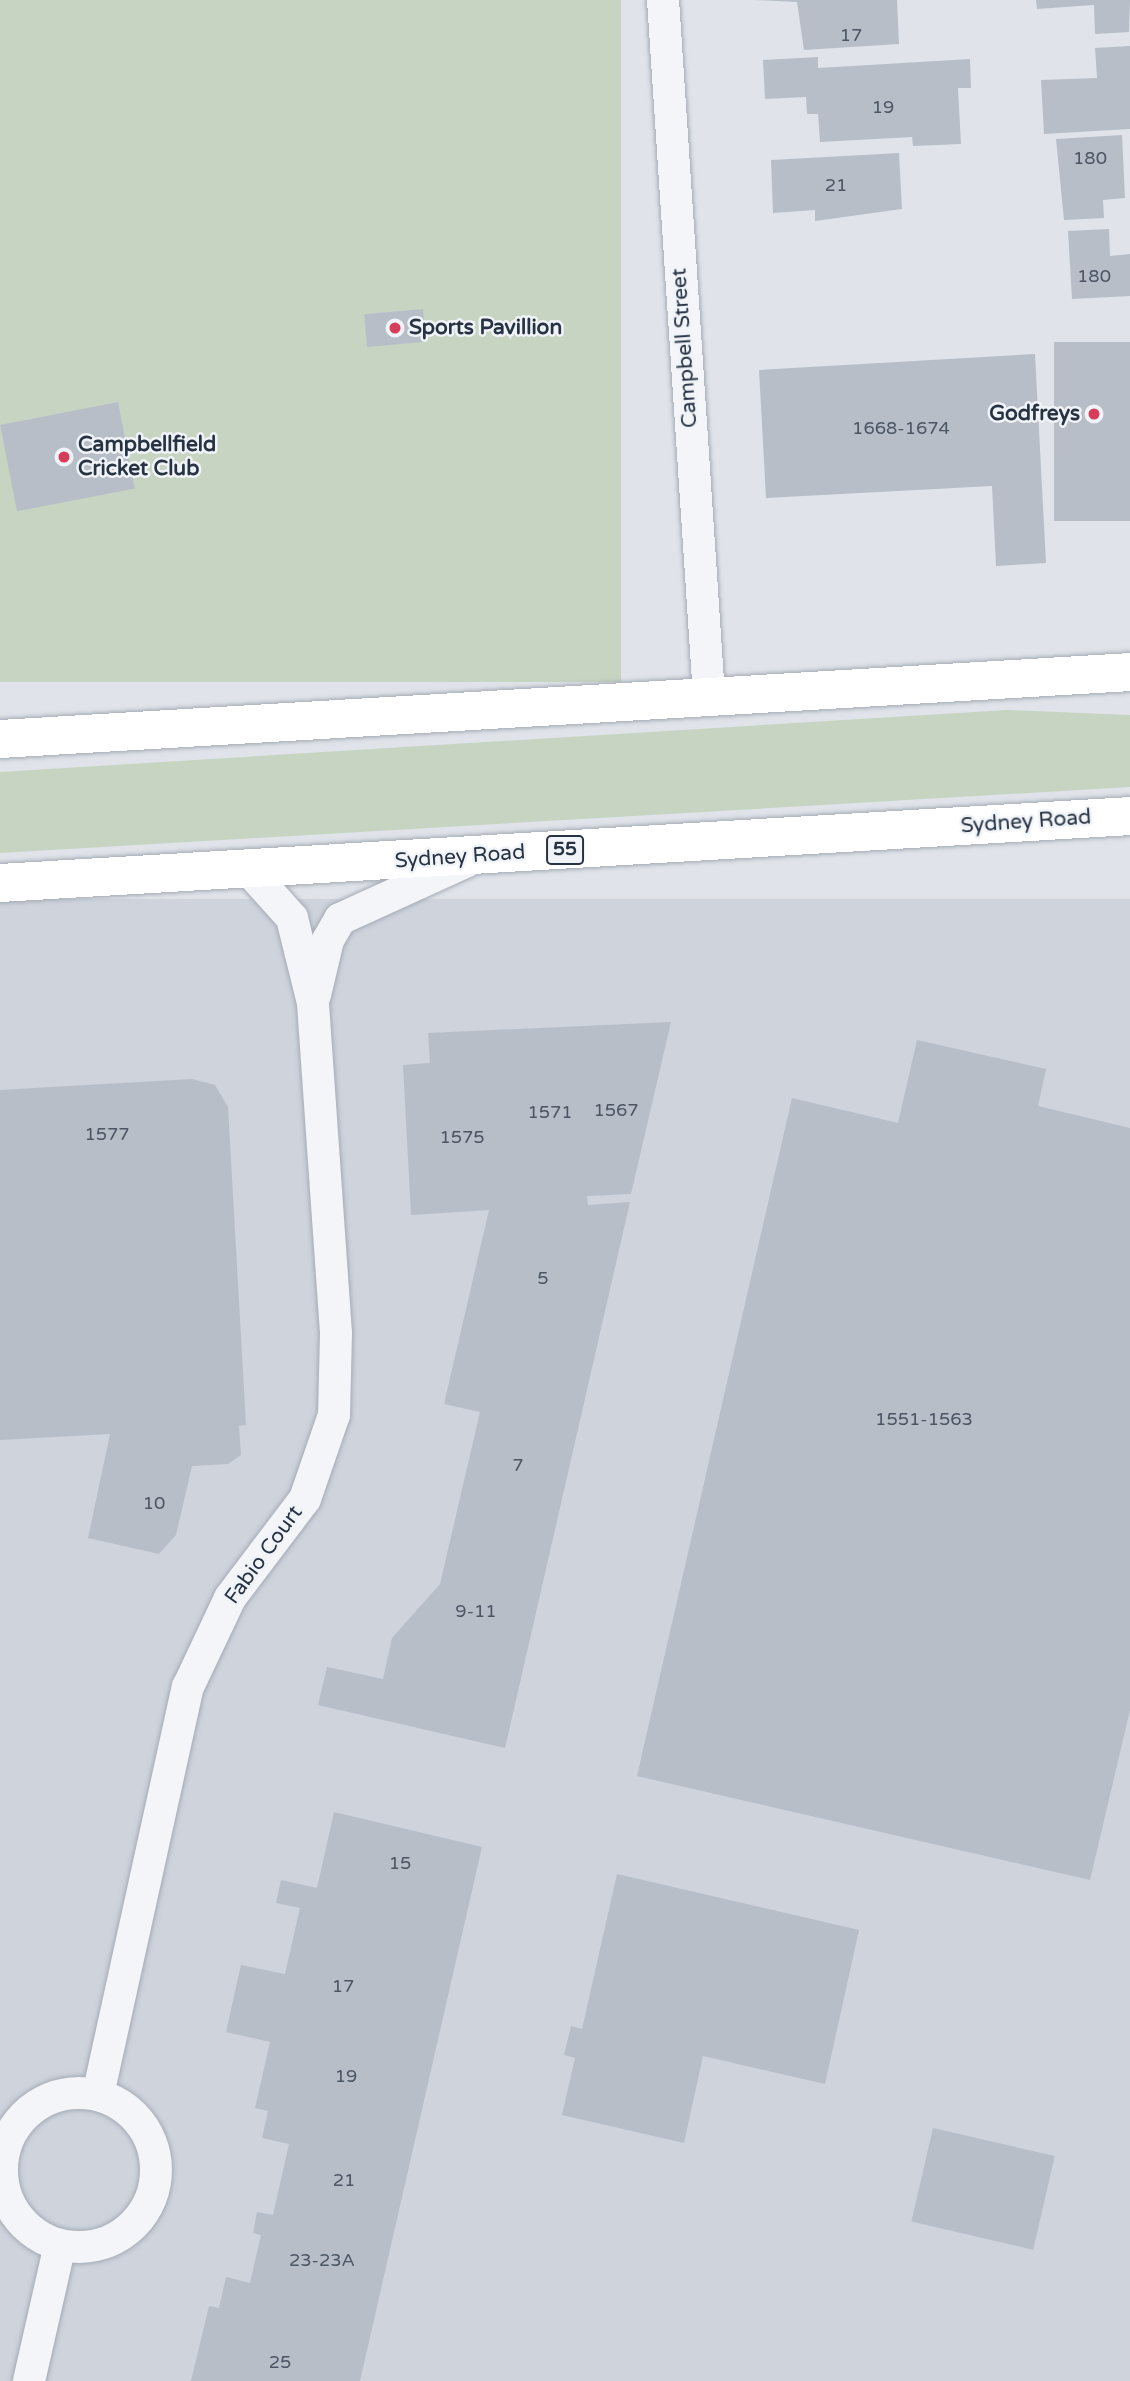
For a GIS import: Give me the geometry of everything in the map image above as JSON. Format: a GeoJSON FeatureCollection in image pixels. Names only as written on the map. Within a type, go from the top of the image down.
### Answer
{"type":"FeatureCollection","features":[{"type":"Feature","properties":{"kind":"highway"},"geometry":{"type":"LineString","coordinates":[[0,739],[1130,673]]}},
{"type":"Feature","properties":{"kind":"highway","name":"Sydney Road"},"geometry":{"type":"LineString","coordinates":[[0,883],[1130,816]]}},
{"type":"Feature","properties":{"kind":"street","name":"Campbell Street"},"geometry":{"type":"LineString","coordinates":[[663,0],[709,696]]}},
{"type":"Feature","properties":{"kind":"street","name":"Fabio Court"},"geometry":{"type":"LineString","coordinates":[[313,1003],[328,940],[340,919],[481,855]]}},
{"type":"Feature","properties":{"kind":"street","name":"Fabio Court"},"geometry":{"type":"LineString","coordinates":[[98,2095],[188,1687],[230,1598],[305,1499],[334,1415],[336,1333],[313,1003],[292,918],[249,870]]}},
{"type":"Feature","properties":{"kind":"street"},"geometry":{"type":"LineString","coordinates":[[75,2093],[98,2095],[141,2125],[156,2176],[135,2224],[87,2247],[61,2245],[29,2228],[7,2199],[4,2151],[13,2128],[40,2104],[75,2093]]}},
{"type":"Feature","properties":{"kind":"street"},"geometry":{"type":"LineString","coordinates":[[29,2381],[61,2245]]}},
{"type":"Feature","properties":{"kind":"shaded area"},"geometry":{"type":"Polygon","coordinates":[[[0,899],[1130,899],[1130,2381],[0,2381],[0,899]]]}},
{"type":"Feature","properties":{"kind":"green space"},"geometry":{"type":"Polygon","coordinates":[[[0,0],[621,0],[621,682],[0,682],[0,0]]]}},
{"type":"Feature","properties":{"kind":"green space"},"geometry":{"type":"Polygon","coordinates":[[[1007,710],[1130,715],[1130,787],[0,853],[0,772],[1007,710]]]}},
{"type":"Feature","properties":{"kind":"building"},"geometry":{"type":"Polygon","coordinates":[[[755,0],[897,0],[899,44],[804,50],[797,2],[755,0]]]}},
{"type":"Feature","properties":{"kind":"building"},"geometry":{"type":"Polygon","coordinates":[[[1036,0],[1130,0],[1129,32],[1095,34],[1094,5],[1037,9],[1036,0]]]}},
{"type":"Feature","properties":{"kind":"building"},"geometry":{"type":"Polygon","coordinates":[[[1130,46],[1130,129],[1044,134],[1041,80],[1097,78],[1095,48],[1130,46]]]}},
{"type":"Feature","properties":{"kind":"building"},"geometry":{"type":"Polygon","coordinates":[[[818,57],[818,68],[970,59],[971,88],[958,88],[961,144],[913,146],[912,137],[820,142],[818,114],[807,114],[806,97],[765,99],[763,60],[818,57]]]}},
{"type":"Feature","properties":{"kind":"building"},"geometry":{"type":"Polygon","coordinates":[[[1122,135],[1125,198],[1103,200],[1104,218],[1064,220],[1056,139],[1122,135]]]}},
{"type":"Feature","properties":{"kind":"building"},"geometry":{"type":"Polygon","coordinates":[[[899,153],[902,209],[815,221],[815,210],[773,213],[771,160],[899,153]]]}},
{"type":"Feature","properties":{"kind":"building"},"geometry":{"type":"Polygon","coordinates":[[[1109,229],[1110,256],[1130,254],[1130,296],[1072,299],[1068,231],[1109,229]]]}},
{"type":"Feature","properties":{"kind":"building","name":"Sports Pavillion"},"geometry":{"type":"Polygon","coordinates":[[[423,309],[426,342],[367,347],[364,314],[423,309]]]}},
{"type":"Feature","properties":{"kind":"building","name":"Godfreys"},"geometry":{"type":"Polygon","coordinates":[[[1054,342],[1130,342],[1130,521],[1054,521],[1054,342]]]}},
{"type":"Feature","properties":{"kind":"building"},"geometry":{"type":"Polygon","coordinates":[[[1035,354],[1046,563],[996,566],[992,486],[766,498],[759,370],[1035,354]]]}},
{"type":"Feature","properties":{"kind":"building","name":"Campbellfield Cricket Club"},"geometry":{"type":"Polygon","coordinates":[[[118,402],[135,488],[17,511],[0,425],[118,402]]]}},
{"type":"Feature","properties":{"kind":"building"},"geometry":{"type":"Polygon","coordinates":[[[671,1022],[631,1194],[587,1196],[588,1205],[630,1202],[505,1748],[318,1705],[327,1667],[383,1679],[392,1638],[440,1584],[480,1412],[444,1404],[489,1210],[411,1215],[403,1065],[430,1063],[428,1033],[671,1022]]]}},
{"type":"Feature","properties":{"kind":"building"},"geometry":{"type":"Polygon","coordinates":[[[917,1040],[1046,1069],[1038,1106],[1130,1128],[1130,1710],[1090,1880],[637,1776],[792,1098],[898,1123],[917,1040]]]}},
{"type":"Feature","properties":{"kind":"building"},"geometry":{"type":"Polygon","coordinates":[[[192,1079],[215,1085],[228,1107],[246,1425],[239,1426],[241,1455],[228,1464],[192,1466],[176,1535],[159,1554],[88,1538],[110,1434],[0,1440],[0,1090],[192,1079]]]}},
{"type":"Feature","properties":{"kind":"building"},"geometry":{"type":"Polygon","coordinates":[[[334,1812],[482,1847],[360,2381],[191,2381],[209,2306],[219,2308],[226,2277],[250,2283],[261,2235],[253,2233],[257,2212],[273,2215],[289,2144],[262,2138],[268,2111],[255,2108],[270,2042],[226,2032],[241,1965],[285,1974],[300,1908],[276,1903],[281,1880],[317,1888],[334,1812]]]}},
{"type":"Feature","properties":{"kind":"building"},"geometry":{"type":"Polygon","coordinates":[[[617,1874],[859,1930],[825,2084],[703,2056],[684,2143],[562,2115],[575,2058],[564,2055],[571,2026],[582,2029],[617,1874]]]}},
{"type":"Feature","properties":{"kind":"building"},"geometry":{"type":"Polygon","coordinates":[[[933,2128],[1055,2156],[1033,2250],[911,2222],[933,2128]]]}},
{"type":"Feature","properties":{"kind":"place","name":"Sports Pavillion"},"geometry":{"type":"Point","coordinates":[395,328]}},
{"type":"Feature","properties":{"kind":"place","name":"Godfreys"},"geometry":{"type":"Point","coordinates":[1094,414]}},
{"type":"Feature","properties":{"kind":"place","name":"Campbellfield Cricket Club"},"geometry":{"type":"Point","coordinates":[64,457]}}]}
